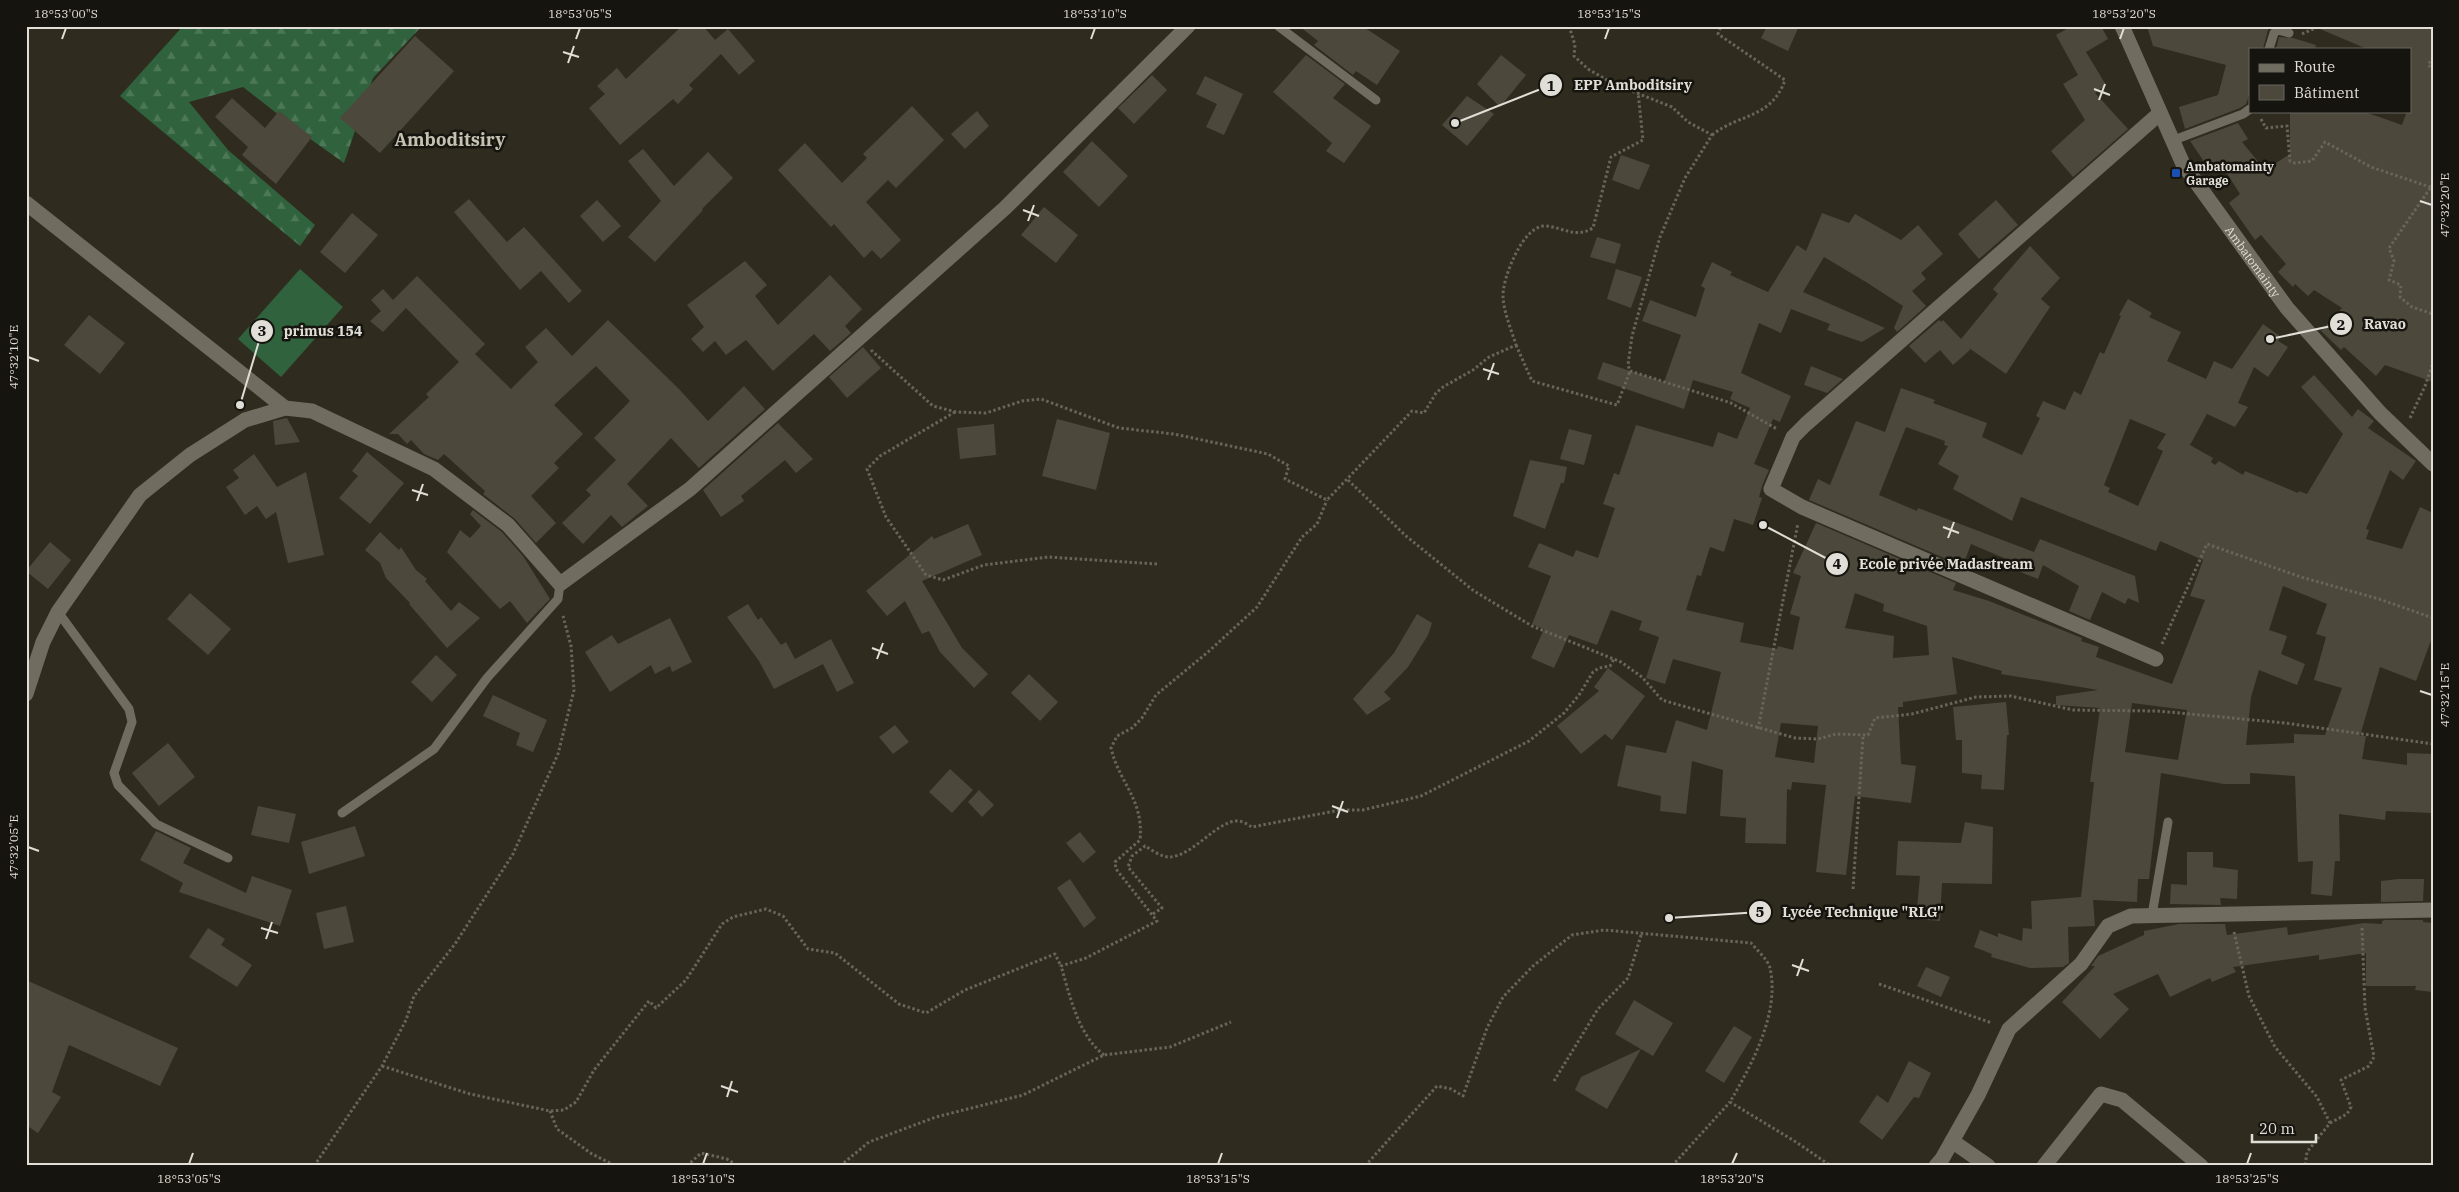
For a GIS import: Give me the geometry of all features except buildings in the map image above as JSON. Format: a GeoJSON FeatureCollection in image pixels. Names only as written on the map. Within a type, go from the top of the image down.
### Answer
{"type":"FeatureCollection","features":[{"type":"Feature","properties":{"kind":"street"},"geometry":{"type":"LineString","coordinates":[[26,694],[43,642],[58,612],[140,495],[190,455],[245,420],[285,408],[312,411],[434,469],[508,525],[559,592],[690,489],[1005,208],[1188,26]]}},
{"type":"Feature","properties":{"kind":"street","name":"Ambatomainty"},"geometry":{"type":"LineString","coordinates":[[2122,26],[2159,114],[2174,140],[2183,164],[2287,308],[2400,435],[2433,464]]}},
{"type":"Feature","properties":{"kind":"street"},"geometry":{"type":"LineString","coordinates":[[2156,659],[1802,507],[1771,489],[1793,437],[2159,114]]}},
{"type":"Feature","properties":{"kind":"street"},"geometry":{"type":"LineString","coordinates":[[26,203],[285,408]]}},
{"type":"Feature","properties":{"kind":"street"},"geometry":{"type":"LineString","coordinates":[[1936,1166],[1978,1095],[2009,1029],[2081,964],[2108,926],[2131,916],[2433,910]]}},
{"type":"Feature","properties":{"kind":"street"},"geometry":{"type":"LineString","coordinates":[[2044,1166],[2101,1094],[2122,1100],[2201,1166]]}},
{"type":"Feature","properties":{"kind":"street"},"geometry":{"type":"LineString","coordinates":[[1952,1141],[1988,1166]]}},
{"type":"Feature","properties":{"kind":"lane"},"geometry":{"type":"LineString","coordinates":[[1278,26],[1376,100]]}},
{"type":"Feature","properties":{"kind":"lane"},"geometry":{"type":"LineString","coordinates":[[2269,48],[2274,33],[2278,30],[2289,33]]}},
{"type":"Feature","properties":{"kind":"lane"},"geometry":{"type":"LineString","coordinates":[[2174,140],[2243,114],[2249,110]]}},
{"type":"Feature","properties":{"kind":"lane"},"geometry":{"type":"LineString","coordinates":[[342,813],[434,749],[488,678],[559,592]]}},
{"type":"Feature","properties":{"kind":"lane"},"geometry":{"type":"LineString","coordinates":[[58,612],[129,709],[132,722],[114,773],[118,785],[156,824],[228,858]]}},
{"type":"Feature","properties":{"kind":"lane"},"geometry":{"type":"LineString","coordinates":[[2152,915],[2168,822]]}},
{"type":"Feature","properties":{"kind":"path"},"geometry":{"type":"LineString","coordinates":[[1569,26],[1575,45],[1574,56],[1588,69],[1614,84],[1672,106],[1688,122],[1712,135]]}},
{"type":"Feature","properties":{"kind":"path"},"geometry":{"type":"LineString","coordinates":[[1638,92],[1643,140],[1611,157],[1593,228],[1584,233],[1567,232],[1544,226],[1531,231],[1519,248],[1504,283],[1503,295],[1504,309],[1516,345],[1532,381],[1617,405],[1630,371],[1628,364],[1632,336],[1660,237],[1686,178],[1712,135],[1724,126],[1761,112],[1781,92],[1785,80],[1718,34],[1721,26]]}},
{"type":"Feature","properties":{"kind":"path"},"geometry":{"type":"LineString","coordinates":[[2433,57],[2428,65],[2433,69]]}},
{"type":"Feature","properties":{"kind":"path"},"geometry":{"type":"LineString","coordinates":[[2259,117],[2266,128],[2287,126],[2290,161],[2295,164],[2312,161],[2325,142],[2371,167],[2432,187],[2389,248],[2394,260],[2389,280],[2401,286],[2400,297],[2412,307],[2433,314]]}},
{"type":"Feature","properties":{"kind":"path"},"geometry":{"type":"LineString","coordinates":[[858,338],[932,406],[956,412],[986,413],[1022,400],[1041,399],[1119,428],[1174,434],[1268,454],[1289,466],[1285,479],[1327,500]]}},
{"type":"Feature","properties":{"kind":"path"},"geometry":{"type":"LineString","coordinates":[[1060,966],[1086,958],[1157,921],[1116,868],[1115,862],[1140,840],[1142,822],[1134,797],[1114,761],[1111,748],[1117,736],[1132,728],[1142,718],[1156,695],[1208,652],[1257,607],[1302,537],[1317,524],[1327,500],[1412,411],[1424,413],[1436,393],[1444,387],[1473,370],[1489,357],[1516,345]]}},
{"type":"Feature","properties":{"kind":"path"},"geometry":{"type":"LineString","coordinates":[[2400,435],[2417,407],[2433,363]]}},
{"type":"Feature","properties":{"kind":"path"},"geometry":{"type":"LineString","coordinates":[[1630,371],[1731,403],[1793,437]]}},
{"type":"Feature","properties":{"kind":"path"},"geometry":{"type":"LineString","coordinates":[[956,412],[880,456],[867,470],[886,517],[926,575],[943,580],[984,566],[1048,557],[1157,564]]}},
{"type":"Feature","properties":{"kind":"path"},"geometry":{"type":"LineString","coordinates":[[1348,480],[1406,536],[1474,591],[1532,626],[1614,658],[1642,677],[1662,700],[1794,738],[1818,739],[1836,734],[1863,736],[1868,735],[1875,718],[1912,714],[1976,697],[2011,696],[2073,710],[2158,711],[2285,723],[2433,744]]}},
{"type":"Feature","properties":{"kind":"path"},"geometry":{"type":"LineString","coordinates":[[1758,729],[1802,507]]}},
{"type":"Feature","properties":{"kind":"path"},"geometry":{"type":"LineString","coordinates":[[2156,659],[2207,544],[2301,577],[2379,599],[2433,618]]}},
{"type":"Feature","properties":{"kind":"path"},"geometry":{"type":"LineString","coordinates":[[314,1166],[382,1066],[406,1020],[414,996],[455,944],[513,854],[558,754],[574,690],[571,646],[559,592]]}},
{"type":"Feature","properties":{"kind":"path"},"geometry":{"type":"LineString","coordinates":[[1153,914],[1162,908],[1128,867],[1132,856],[1144,846],[1163,856],[1171,857],[1191,849],[1229,823],[1239,821],[1252,828],[1340,810],[1363,810],[1421,796],[1529,741],[1564,713],[1579,695],[1593,672],[1599,668],[1610,666],[1614,658]]}},
{"type":"Feature","properties":{"kind":"path"},"geometry":{"type":"LineString","coordinates":[[1853,889],[1863,736]]}},
{"type":"Feature","properties":{"kind":"path"},"geometry":{"type":"LineString","coordinates":[[382,1066],[470,1094],[550,1111],[564,1110],[576,1102],[594,1070],[649,1001],[656,1008],[686,980],[722,924],[733,917],[766,909],[783,916],[808,949],[834,953],[899,1004],[926,1013],[965,990],[1055,954],[1076,1014],[1096,1049],[1104,1055]]}},
{"type":"Feature","properties":{"kind":"path"},"geometry":{"type":"LineString","coordinates":[[2306,1166],[2307,1152],[2330,1123],[2347,1114],[2351,1107],[2341,1080],[2369,1066],[2374,1057],[2365,1008],[2362,912]]}},
{"type":"Feature","properties":{"kind":"path"},"geometry":{"type":"LineString","coordinates":[[2230,914],[2249,996],[2275,1047],[2317,1097],[2330,1123]]}},
{"type":"Feature","properties":{"kind":"path"},"geometry":{"type":"LineString","coordinates":[[1365,1166],[1437,1086],[1451,1089],[1463,1096],[1487,1028],[1503,997],[1533,966],[1572,934],[1604,930],[1642,932],[1751,944],[1770,966],[1771,990],[1768,1017],[1744,1078],[1730,1102],[1672,1166]]}},
{"type":"Feature","properties":{"kind":"path"},"geometry":{"type":"LineString","coordinates":[[1554,1081],[1598,1010],[1628,978],[1642,932]]}},
{"type":"Feature","properties":{"kind":"path"},"geometry":{"type":"LineString","coordinates":[[1879,984],[2009,1029]]}},
{"type":"Feature","properties":{"kind":"path"},"geometry":{"type":"LineString","coordinates":[[840,1166],[869,1142],[936,1117],[1023,1095],[1104,1055],[1170,1047],[1231,1022]]}},
{"type":"Feature","properties":{"kind":"path"},"geometry":{"type":"LineString","coordinates":[[1730,1102],[1796,1142],[1831,1166]]}},
{"type":"Feature","properties":{"kind":"path"},"geometry":{"type":"LineString","coordinates":[[550,1111],[557,1129],[592,1154],[616,1166]]}},
{"type":"Feature","properties":{"kind":"path"},"geometry":{"type":"LineString","coordinates":[[687,1166],[701,1153],[727,1159],[738,1166]]}},
{"type":"Feature","properties":{"kind":"green space"},"geometry":{"type":"Polygon","coordinates":[[[183,26],[422,26],[373,78],[344,163],[243,87],[189,102],[228,150],[315,225],[300,246],[120,96],[183,26]]]}},
{"type":"Feature","properties":{"kind":"green space"},"geometry":{"type":"Polygon","coordinates":[[[300,269],[343,307],[281,377],[238,339],[300,269]]]}},
{"type":"Feature","properties":{"kind":"place","name":"EPP Amboditsiry"},"geometry":{"type":"Point","coordinates":[1455,123]}},
{"type":"Feature","properties":{"kind":"place","name":"Ambatomainty Garage"},"geometry":{"type":"Point","coordinates":[2176,173]}},
{"type":"Feature","properties":{"kind":"place","name":"Ravao"},"geometry":{"type":"Point","coordinates":[2270,339]}},
{"type":"Feature","properties":{"kind":"place","name":"primus 154"},"geometry":{"type":"Point","coordinates":[240,405]}},
{"type":"Feature","properties":{"kind":"place","name":"Ecole privée Madastream"},"geometry":{"type":"Point","coordinates":[1763,525]}},
{"type":"Feature","properties":{"kind":"place","name":"Lycée Technique \"RLG\""},"geometry":{"type":"Point","coordinates":[1669,918]}},
{"type":"Feature","properties":{"kind":"district","name":"Amboditsiry"},"geometry":{"type":"Point","coordinates":[450,139]}}]}
